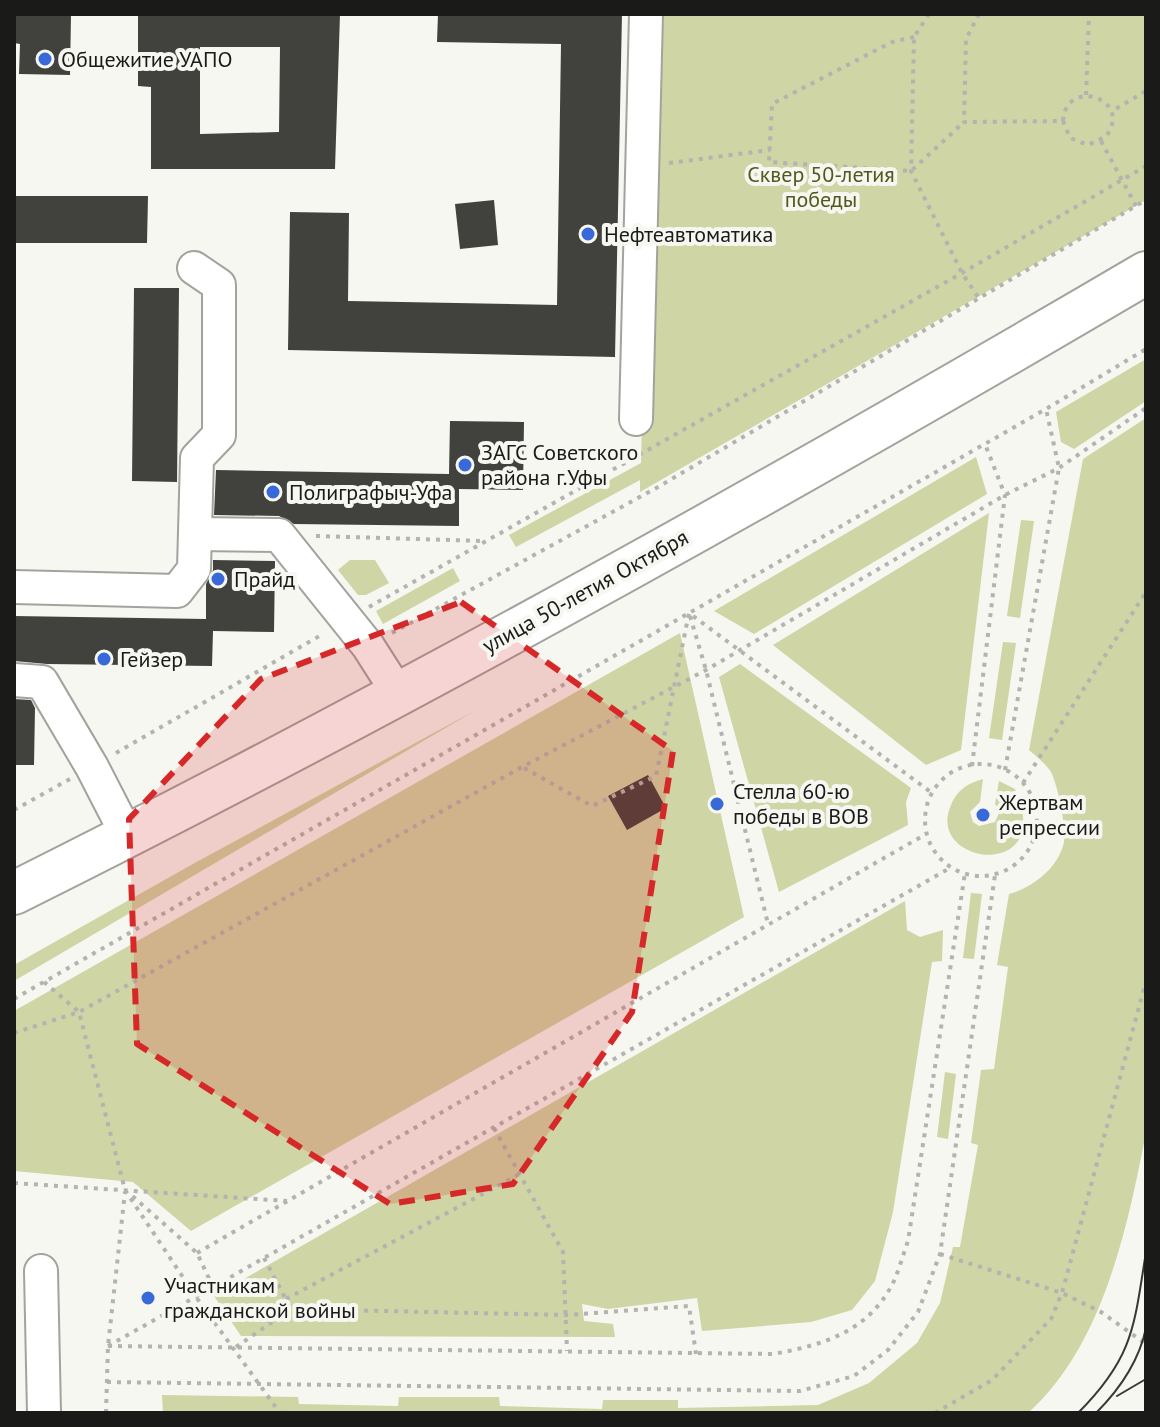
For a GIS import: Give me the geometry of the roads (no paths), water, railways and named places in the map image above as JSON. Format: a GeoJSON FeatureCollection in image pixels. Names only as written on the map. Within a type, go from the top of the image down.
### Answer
{"type":"FeatureCollection","features":[{"type":"Feature","properties":{"kind":"main road","name":"улица 50-летия Октября"},"geometry":{"type":"LineString","coordinates":[[14,893],[398,693],[870,435],[1146,273]]}},
{"type":"Feature","properties":{"kind":"main road"},"geometry":{"type":"LineString","coordinates":[[14,901],[78,861]]}},
{"type":"Feature","properties":{"kind":"lane"},"geometry":{"type":"LineString","coordinates":[[636,419],[646,14]]}},
{"type":"Feature","properties":{"kind":"lane"},"geometry":{"type":"LineString","coordinates":[[14,587],[177,591],[194,569],[197,458],[219,435],[219,285],[194,268]]}},
{"type":"Feature","properties":{"kind":"lane"},"geometry":{"type":"LineString","coordinates":[[195,534],[279,535],[368,646],[398,693]]}},
{"type":"Feature","properties":{"kind":"lane"},"geometry":{"type":"LineString","coordinates":[[14,680],[42,682],[92,767],[127,835]]}},
{"type":"Feature","properties":{"kind":"lane"},"geometry":{"type":"LineString","coordinates":[[41,1271],[44,1413]]}},
{"type":"Feature","properties":{"kind":"tram line"},"geometry":{"type":"LineString","coordinates":[[1078,1413],[1111,1375],[1121,1357],[1134,1321],[1146,1252]]}},
{"type":"Feature","properties":{"kind":"tram line"},"geometry":{"type":"LineString","coordinates":[[1096,1413],[1127,1374],[1139,1352],[1146,1328]]}},
{"type":"Feature","properties":{"kind":"tram line"},"geometry":{"type":"LineString","coordinates":[[1117,1396],[1146,1379]]}},
{"type":"Feature","properties":{"kind":"place","name":"Общежитие УАПО"},"geometry":{"type":"Point","coordinates":[45,59]}},
{"type":"Feature","properties":{"kind":"place","name":"Нефтеавтоматика"},"geometry":{"type":"Point","coordinates":[588,234]}},
{"type":"Feature","properties":{"kind":"place","name":"ЗАГС Советского района г.Уфы"},"geometry":{"type":"Point","coordinates":[465,465]}},
{"type":"Feature","properties":{"kind":"place","name":"Полиграфыч-Уфа"},"geometry":{"type":"Point","coordinates":[273,492]}},
{"type":"Feature","properties":{"kind":"place","name":"Прайд"},"geometry":{"type":"Point","coordinates":[218,579]}},
{"type":"Feature","properties":{"kind":"place","name":"Гейзер"},"geometry":{"type":"Point","coordinates":[104,659]}},
{"type":"Feature","properties":{"kind":"place","name":"Стелла 60-ю победы в ВОВ"},"geometry":{"type":"Point","coordinates":[717,804]}},
{"type":"Feature","properties":{"kind":"place","name":"Жертвам репрессии"},"geometry":{"type":"Point","coordinates":[983,815]}},
{"type":"Feature","properties":{"kind":"place","name":"Участникам гражданской войны"},"geometry":{"type":"Point","coordinates":[148,1298]}},
{"type":"Feature","properties":{"kind":"park label","name":"Сквер 50-летия победы"},"geometry":{"type":"Point","coordinates":[821,186]}}]}
